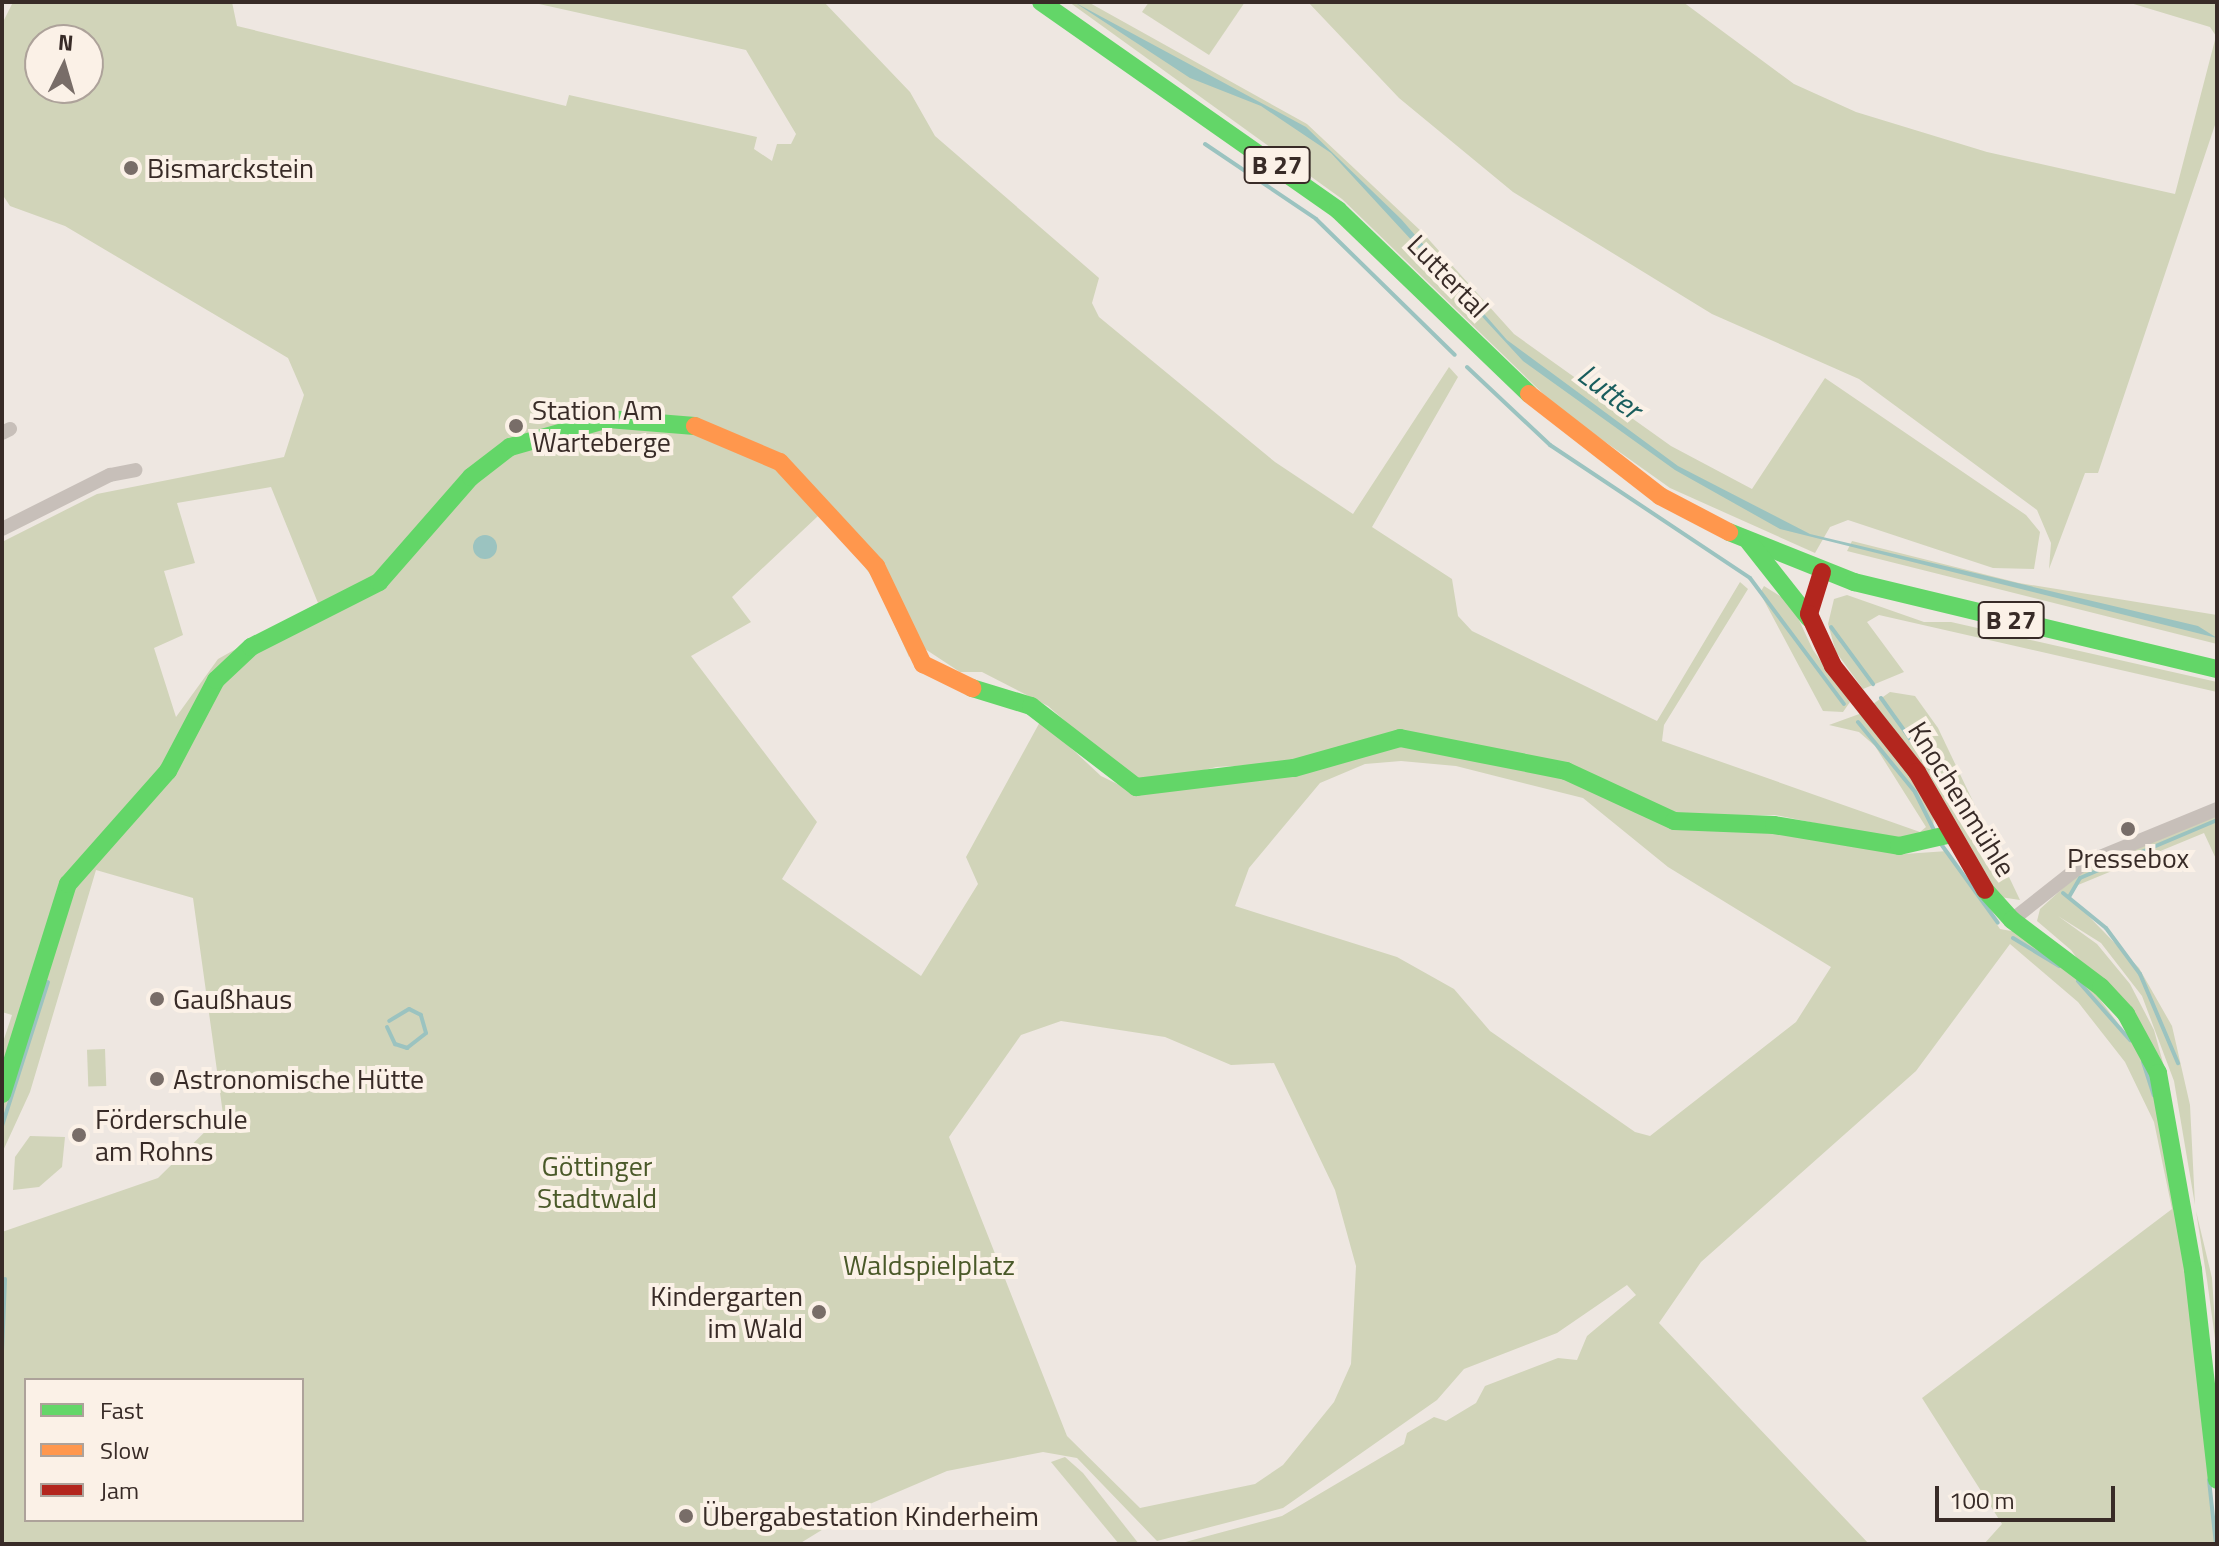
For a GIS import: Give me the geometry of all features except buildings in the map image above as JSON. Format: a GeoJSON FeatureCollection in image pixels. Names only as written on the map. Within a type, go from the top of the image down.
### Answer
{"type":"FeatureCollection","features":[{"type":"Feature","properties":{"kind":"street","name":"Luttertal"},"geometry":{"type":"LineString","coordinates":[[1041,2],[1338,210],[1589,446],[1660,496],[1749,542],[1822,572]]}},
{"type":"Feature","properties":{"kind":"street"},"geometry":{"type":"LineString","coordinates":[[2,1094],[68,884],[168,771],[216,680],[251,647],[379,582],[471,477],[510,447],[608,419],[691,424],[780,462],[876,566],[923,664],[947,680],[1031,706],[1136,787],[1294,768],[1350,747],[1400,738],[1566,771],[1674,821],[1774,825],[1899,846],[1952,834]]}},
{"type":"Feature","properties":{"kind":"street"},"geometry":{"type":"LineString","coordinates":[[2,529],[110,475],[136,470]]}},
{"type":"Feature","properties":{"kind":"street","name":"Knochenmühle"},"geometry":{"type":"LineString","coordinates":[[1749,542],[1813,625],[1833,666],[1917,772],[1952,834],[2012,920],[2083,864],[2217,809]]}},
{"type":"Feature","properties":{"kind":"street"},"geometry":{"type":"LineString","coordinates":[[1813,625],[1822,572]]}},
{"type":"Feature","properties":{"kind":"street","name":"B 27"},"geometry":{"type":"LineString","coordinates":[[1822,572],[2217,669]]}},
{"type":"Feature","properties":{"kind":"street"},"geometry":{"type":"LineString","coordinates":[[2012,920],[2101,987],[2126,1014],[2158,1073],[2195,1285],[2217,1480]]}},
{"type":"Feature","properties":{"kind":"green space"},"geometry":{"type":"Polygon","coordinates":[[[13,2],[232,2],[237,26],[566,106],[569,95],[757,137],[754,149],[772,161],[777,144],[791,144],[796,134],[746,50],[530,2],[824,2],[910,92],[935,136],[1099,278],[1092,303],[1099,317],[1275,462],[1353,514],[1449,367],[1458,377],[1372,527],[1452,579],[1458,616],[1472,631],[1657,721],[1740,582],[1748,589],[1664,725],[1662,741],[1920,832],[1926,827],[1875,746],[1859,732],[1829,725],[1862,713],[1934,809],[1933,833],[1907,842],[1775,815],[1681,816],[1565,764],[1398,733],[1289,763],[1216,767],[1157,783],[1132,780],[1048,706],[982,672],[960,672],[919,645],[909,657],[875,581],[830,520],[818,516],[732,597],[751,622],[691,656],[817,822],[782,879],[921,976],[978,884],[966,857],[1041,720],[1101,776],[1138,794],[1285,776],[1374,746],[1402,746],[1564,777],[1666,826],[1789,833],[1904,854],[1948,851],[2000,929],[2017,932],[2089,985],[2145,1059],[2162,1117],[2191,1287],[2217,1544],[1984,1544],[2002,1524],[1922,1398],[2172,1209],[2154,1122],[2125,1062],[2078,1002],[2010,944],[1916,1071],[1701,1262],[1659,1323],[1869,1544],[1178,1544],[1282,1516],[1404,1444],[1407,1433],[1434,1417],[1446,1421],[1476,1403],[1485,1386],[1558,1358],[1577,1360],[1587,1336],[1636,1295],[1627,1285],[1557,1333],[1464,1369],[1437,1400],[1283,1508],[1157,1541],[1077,1458],[1043,1452],[947,1471],[851,1512],[799,1544],[2,1544],[2,1232],[158,1178],[223,1114],[193,898],[96,870],[30,1092],[2,1153],[2,1045],[12,1015],[2,1012],[2,542],[97,494],[284,457],[304,395],[288,358],[65,226],[10,206],[2,194],[2,24],[13,2]],[[271,487],[177,503],[195,563],[164,571],[183,635],[154,648],[176,717],[218,659],[318,603],[271,487]],[[1401,761],[1365,764],[1320,783],[1249,868],[1235,906],[1397,957],[1454,989],[1490,1031],[1635,1132],[1650,1136],[1796,1022],[1831,967],[1668,867],[1583,798],[1456,766],[1401,761]],[[1061,1021],[1021,1035],[949,1137],[1067,1436],[1140,1508],[1255,1484],[1283,1465],[1334,1402],[1351,1364],[1356,1266],[1335,1190],[1274,1063],[1231,1065],[1165,1037],[1061,1021]]]}},
{"type":"Feature","properties":{"kind":"green space"},"geometry":{"type":"Polygon","coordinates":[[[1069,2],[1088,2],[1307,124],[1422,232],[1514,334],[1671,446],[1752,489],[1825,378],[2026,515],[2040,532],[2034,569],[1993,568],[1848,520],[1830,527],[1815,553],[1670,488],[1559,409],[1342,199],[1069,2]]]}},
{"type":"Feature","properties":{"kind":"green space"},"geometry":{"type":"Polygon","coordinates":[[[1149,2],[1245,2],[1209,55],[1142,12],[1149,2]]]}},
{"type":"Feature","properties":{"kind":"green space"},"geometry":{"type":"Polygon","coordinates":[[[1308,2],[1683,2],[1794,84],[1856,112],[1987,152],[2175,194],[2216,36],[2210,27],[2127,2],[2217,2],[2217,119],[2098,473],[2085,473],[2049,569],[2051,543],[2037,510],[1859,379],[1712,314],[1513,192],[1399,98],[1308,2]]]}},
{"type":"Feature","properties":{"kind":"green space"},"geometry":{"type":"Polygon","coordinates":[[[1852,541],[2019,583],[2217,615],[2217,644],[1847,551],[1852,541]]]}},
{"type":"Feature","properties":{"kind":"green space"},"geometry":{"type":"Polygon","coordinates":[[[1764,586],[1791,603],[1813,650],[1850,702],[1843,712],[1823,711],[1760,593],[1764,586]]]}},
{"type":"Feature","properties":{"kind":"green space"},"geometry":{"type":"Polygon","coordinates":[[[1847,595],[1924,622],[1951,622],[2217,682],[2217,692],[1879,615],[1867,622],[1904,672],[1863,689],[1836,652],[1828,624],[1834,599],[1847,595]]]}},
{"type":"Feature","properties":{"kind":"green space"},"geometry":{"type":"Polygon","coordinates":[[[1890,692],[1915,696],[1938,728],[2020,900],[2000,897],[1873,704],[1890,692]]]}},
{"type":"Feature","properties":{"kind":"green space"},"geometry":{"type":"Polygon","coordinates":[[[2217,816],[2217,861],[2204,833],[2078,885],[2070,897],[2139,968],[2172,1026],[2190,1105],[2195,1205],[2174,1081],[2142,996],[2101,943],[2058,916],[2097,944],[2130,984],[2154,1030],[2168,1081],[2071,950],[2037,921],[2040,909],[2084,869],[2217,816]]]}},
{"type":"Feature","properties":{"kind":"green space"},"geometry":{"type":"Polygon","coordinates":[[[105,1049],[106,1086],[88,1087],[87,1050],[105,1049]]]}},
{"type":"Feature","properties":{"kind":"green space"},"geometry":{"type":"Polygon","coordinates":[[[30,1136],[65,1137],[62,1167],[39,1187],[13,1190],[15,1157],[30,1136]]]}},
{"type":"Feature","properties":{"kind":"green space"},"geometry":{"type":"Polygon","coordinates":[[[2196,1211],[2212,1278],[2217,1353],[2207,1280],[2196,1211]]]}},
{"type":"Feature","properties":{"kind":"green space"},"geometry":{"type":"Polygon","coordinates":[[[1065,1457],[1083,1473],[1139,1544],[1119,1544],[1051,1462],[1065,1457]]]}},
{"type":"Feature","properties":{"kind":"water"},"geometry":{"type":"Polygon","coordinates":[[[1074,2],[1306,127],[1401,219],[1507,340],[1678,466],[1810,534],[2198,626],[2217,638],[1780,529],[1675,470],[1523,361],[1331,153],[1261,106],[1190,78],[1074,2]]]}},
{"type":"Feature","properties":{"kind":"water"},"geometry":{"type":"Polygon","coordinates":[[[485,535],[496,542],[497,547],[490,558],[485,559],[474,552],[473,547],[480,536],[485,535]]]}},
{"type":"Feature","properties":{"kind":"waterway"},"geometry":{"type":"LineString","coordinates":[[1205,144],[1316,219],[1455,355]]}},
{"type":"Feature","properties":{"kind":"waterway"},"geometry":{"type":"LineString","coordinates":[[1467,367],[1550,445],[1750,578],[1844,704]]}},
{"type":"Feature","properties":{"kind":"waterway"},"geometry":{"type":"LineString","coordinates":[[1831,627],[1873,684]]}},
{"type":"Feature","properties":{"kind":"waterway"},"geometry":{"type":"LineString","coordinates":[[1881,698],[1934,772]]}},
{"type":"Feature","properties":{"kind":"waterway"},"geometry":{"type":"LineString","coordinates":[[1858,722],[1915,792],[1936,834]]}},
{"type":"Feature","properties":{"kind":"waterway"},"geometry":{"type":"LineString","coordinates":[[2069,897],[2080,878],[2217,820]]}},
{"type":"Feature","properties":{"kind":"waterway"},"geometry":{"type":"LineString","coordinates":[[1941,844],[1998,923]]}},
{"type":"Feature","properties":{"kind":"waterway"},"geometry":{"type":"LineString","coordinates":[[2063,893],[2106,928],[2140,974],[2178,1063]]}},
{"type":"Feature","properties":{"kind":"waterway"},"geometry":{"type":"LineString","coordinates":[[2013,938],[2059,966]]}},
{"type":"Feature","properties":{"kind":"waterway"},"geometry":{"type":"LineString","coordinates":[[2078,981],[2130,1040]]}},
{"type":"Feature","properties":{"kind":"waterway"},"geometry":{"type":"LineString","coordinates":[[2,1126],[48,982]]}},
{"type":"Feature","properties":{"kind":"waterway"},"geometry":{"type":"LineString","coordinates":[[387,1027],[395,1044],[407,1048],[426,1033],[421,1015],[409,1009],[389,1021]]}},
{"type":"Feature","properties":{"kind":"waterway"},"geometry":{"type":"LineString","coordinates":[[2143,1062],[2154,1095]]}},
{"type":"Feature","properties":{"kind":"waterway"},"geometry":{"type":"LineString","coordinates":[[2,1351],[5,1279]]}},
{"type":"Feature","properties":{"kind":"waterway"},"geometry":{"type":"LineString","coordinates":[[2209,1480],[2216,1544]]}},
{"type":"Feature","properties":{"kind":"traffic: fast"},"geometry":{"type":"LineString","coordinates":[[1041,2],[1338,210],[1529,394]]}},
{"type":"Feature","properties":{"kind":"traffic: fast"},"geometry":{"type":"LineString","coordinates":[[2,1094],[68,884],[168,771],[216,680],[251,647],[379,582],[471,477],[510,447],[608,419],[695,426]]}},
{"type":"Feature","properties":{"kind":"traffic: fast"},"geometry":{"type":"LineString","coordinates":[[1729,532],[1854,582],[2217,669]]}},
{"type":"Feature","properties":{"kind":"traffic: fast"},"geometry":{"type":"LineString","coordinates":[[1749,542],[1809,618]]}},
{"type":"Feature","properties":{"kind":"traffic: fast"},"geometry":{"type":"LineString","coordinates":[[972,688],[1031,706],[1136,787],[1294,768],[1400,738],[1566,771],[1674,821],[1774,825],[1899,846],[1952,834]]}},
{"type":"Feature","properties":{"kind":"traffic: fast"},"geometry":{"type":"LineString","coordinates":[[1985,890],[2012,920],[2101,987],[2126,1014],[2158,1073],[2193,1270],[2217,1480]]}},
{"type":"Feature","properties":{"kind":"traffic: slow"},"geometry":{"type":"LineString","coordinates":[[1529,394],[1660,496],[1729,532]]}},
{"type":"Feature","properties":{"kind":"traffic: slow"},"geometry":{"type":"LineString","coordinates":[[695,426],[780,462],[876,566],[923,664],[972,688]]}},
{"type":"Feature","properties":{"kind":"traffic: jam"},"geometry":{"type":"LineString","coordinates":[[1822,572],[1809,614],[1833,666],[1917,772],[1985,890]]}},
{"type":"Feature","properties":{"kind":"place","name":"Bismarckstein"},"geometry":{"type":"Point","coordinates":[131,168]}},
{"type":"Feature","properties":{"kind":"place","name":"Station Am Warteberge"},"geometry":{"type":"Point","coordinates":[516,426]}},
{"type":"Feature","properties":{"kind":"place","name":"Pressebox"},"geometry":{"type":"Point","coordinates":[2128,829]}},
{"type":"Feature","properties":{"kind":"place","name":"Gaußhaus"},"geometry":{"type":"Point","coordinates":[157,999]}},
{"type":"Feature","properties":{"kind":"place","name":"Astronomische Hütte"},"geometry":{"type":"Point","coordinates":[157,1079]}},
{"type":"Feature","properties":{"kind":"place","name":"Förderschule am Rohns"},"geometry":{"type":"Point","coordinates":[79,1135]}},
{"type":"Feature","properties":{"kind":"place","name":"Kindergarten im Wald"},"geometry":{"type":"Point","coordinates":[819,1312]}},
{"type":"Feature","properties":{"kind":"place","name":"Übergabestation Kinderheim"},"geometry":{"type":"Point","coordinates":[686,1516]}},
{"type":"Feature","properties":{"kind":"water label","name":"Lutter"},"geometry":{"type":"Point","coordinates":[1610,391]}},
{"type":"Feature","properties":{"kind":"park label","name":"Göttinger Stadtwald"},"geometry":{"type":"Point","coordinates":[597,1182]}},
{"type":"Feature","properties":{"kind":"park label","name":"Waldspielplatz"},"geometry":{"type":"Point","coordinates":[929,1265]}}]}
